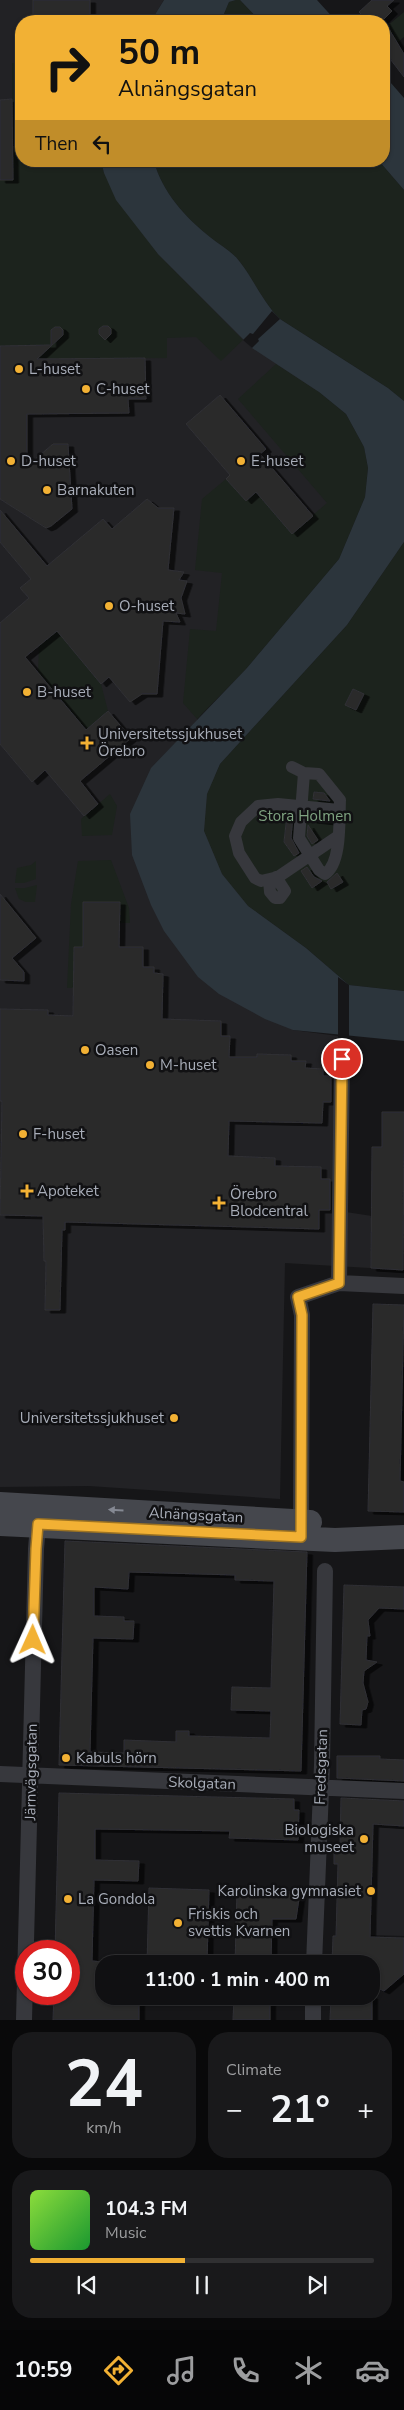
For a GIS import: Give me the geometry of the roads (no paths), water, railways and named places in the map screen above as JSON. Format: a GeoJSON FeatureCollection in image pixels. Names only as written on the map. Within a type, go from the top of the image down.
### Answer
{"type":"FeatureCollection","features":[{"type":"Feature","properties":{"kind":"main road","name":"Alnängsgatan"},"geometry":{"type":"LineString","coordinates":[[0,1504],[38,1515],[301,1529],[398,1537]]}},
{"type":"Feature","properties":{"kind":"main road","name":"Alnängsgatan"},"geometry":{"type":"LineString","coordinates":[[0,1524],[38,1515]]}},
{"type":"Feature","properties":{"kind":"street"},"geometry":{"type":"LineString","coordinates":[[292,767],[294,770],[304,773],[319,774],[340,800],[336,859],[331,870],[325,874],[319,870],[299,838],[304,773]]}},
{"type":"Feature","properties":{"kind":"street"},"geometry":{"type":"LineString","coordinates":[[337,837],[273,879],[262,881],[255,878],[239,853],[236,844],[237,829],[241,822],[258,806],[268,804],[301,805],[339,810]]}},
{"type":"Feature","properties":{"kind":"street"},"geometry":{"type":"LineString","coordinates":[[339,1283],[342,1059]]}},
{"type":"Feature","properties":{"kind":"street"},"geometry":{"type":"LineString","coordinates":[[301,1529],[302,1315],[298,1297],[339,1283],[404,1286]]}},
{"type":"Feature","properties":{"kind":"street","name":"Järnvägsgatan"},"geometry":{"type":"LineString","coordinates":[[24,2020],[38,1515]]}},
{"type":"Feature","properties":{"kind":"street","name":"Fredsgatan"},"geometry":{"type":"LineString","coordinates":[[314,1955],[321,1788],[325,1571]]}},
{"type":"Feature","properties":{"kind":"street","name":"Skolgatan"},"geometry":{"type":"LineString","coordinates":[[0,1774],[404,1791]]}},
{"type":"Feature","properties":{"kind":"street"},"geometry":{"type":"LineString","coordinates":[[313,2005],[313,2020]]}},
{"type":"Feature","properties":{"kind":"place","name":"L-huset"},"geometry":{"type":"Point","coordinates":[19,369]}},
{"type":"Feature","properties":{"kind":"place","name":"C-huset"},"geometry":{"type":"Point","coordinates":[86,389]}},
{"type":"Feature","properties":{"kind":"place","name":"D-huset"},"geometry":{"type":"Point","coordinates":[11,461]}},
{"type":"Feature","properties":{"kind":"place","name":"E-huset"},"geometry":{"type":"Point","coordinates":[241,461]}},
{"type":"Feature","properties":{"kind":"place","name":"Barnakuten"},"geometry":{"type":"Point","coordinates":[47,490]}},
{"type":"Feature","properties":{"kind":"place","name":"O-huset"},"geometry":{"type":"Point","coordinates":[109,606]}},
{"type":"Feature","properties":{"kind":"place","name":"B-huset"},"geometry":{"type":"Point","coordinates":[27,692]}},
{"type":"Feature","properties":{"kind":"place","name":"Universitetssjukhuset Örebro"},"geometry":{"type":"Point","coordinates":[87,743]}},
{"type":"Feature","properties":{"kind":"place","name":"Oasen"},"geometry":{"type":"Point","coordinates":[85,1050]}},
{"type":"Feature","properties":{"kind":"place","name":"M-huset"},"geometry":{"type":"Point","coordinates":[150,1065]}},
{"type":"Feature","properties":{"kind":"place","name":"F-huset"},"geometry":{"type":"Point","coordinates":[23,1134]}},
{"type":"Feature","properties":{"kind":"place","name":"Apoteket"},"geometry":{"type":"Point","coordinates":[27,1191]}},
{"type":"Feature","properties":{"kind":"place","name":"Örebro Blodcentral"},"geometry":{"type":"Point","coordinates":[219,1203]}},
{"type":"Feature","properties":{"kind":"place","name":"Universitetssjukhuset"},"geometry":{"type":"Point","coordinates":[174,1418]}},
{"type":"Feature","properties":{"kind":"place","name":"Kabuls hörn"},"geometry":{"type":"Point","coordinates":[66,1758]}},
{"type":"Feature","properties":{"kind":"place","name":"Biologiska museet"},"geometry":{"type":"Point","coordinates":[364,1839]}},
{"type":"Feature","properties":{"kind":"place","name":"Karolinska gymnasiet"},"geometry":{"type":"Point","coordinates":[371,1891]}},
{"type":"Feature","properties":{"kind":"place","name":"La Gondola"},"geometry":{"type":"Point","coordinates":[68,1899]}},
{"type":"Feature","properties":{"kind":"place","name":"Friskis och svettis Kvarnen"},"geometry":{"type":"Point","coordinates":[178,1923]}},
{"type":"Feature","properties":{"kind":"park label","name":"Stora Holmen"},"geometry":{"type":"Point","coordinates":[305,816]}}]}
